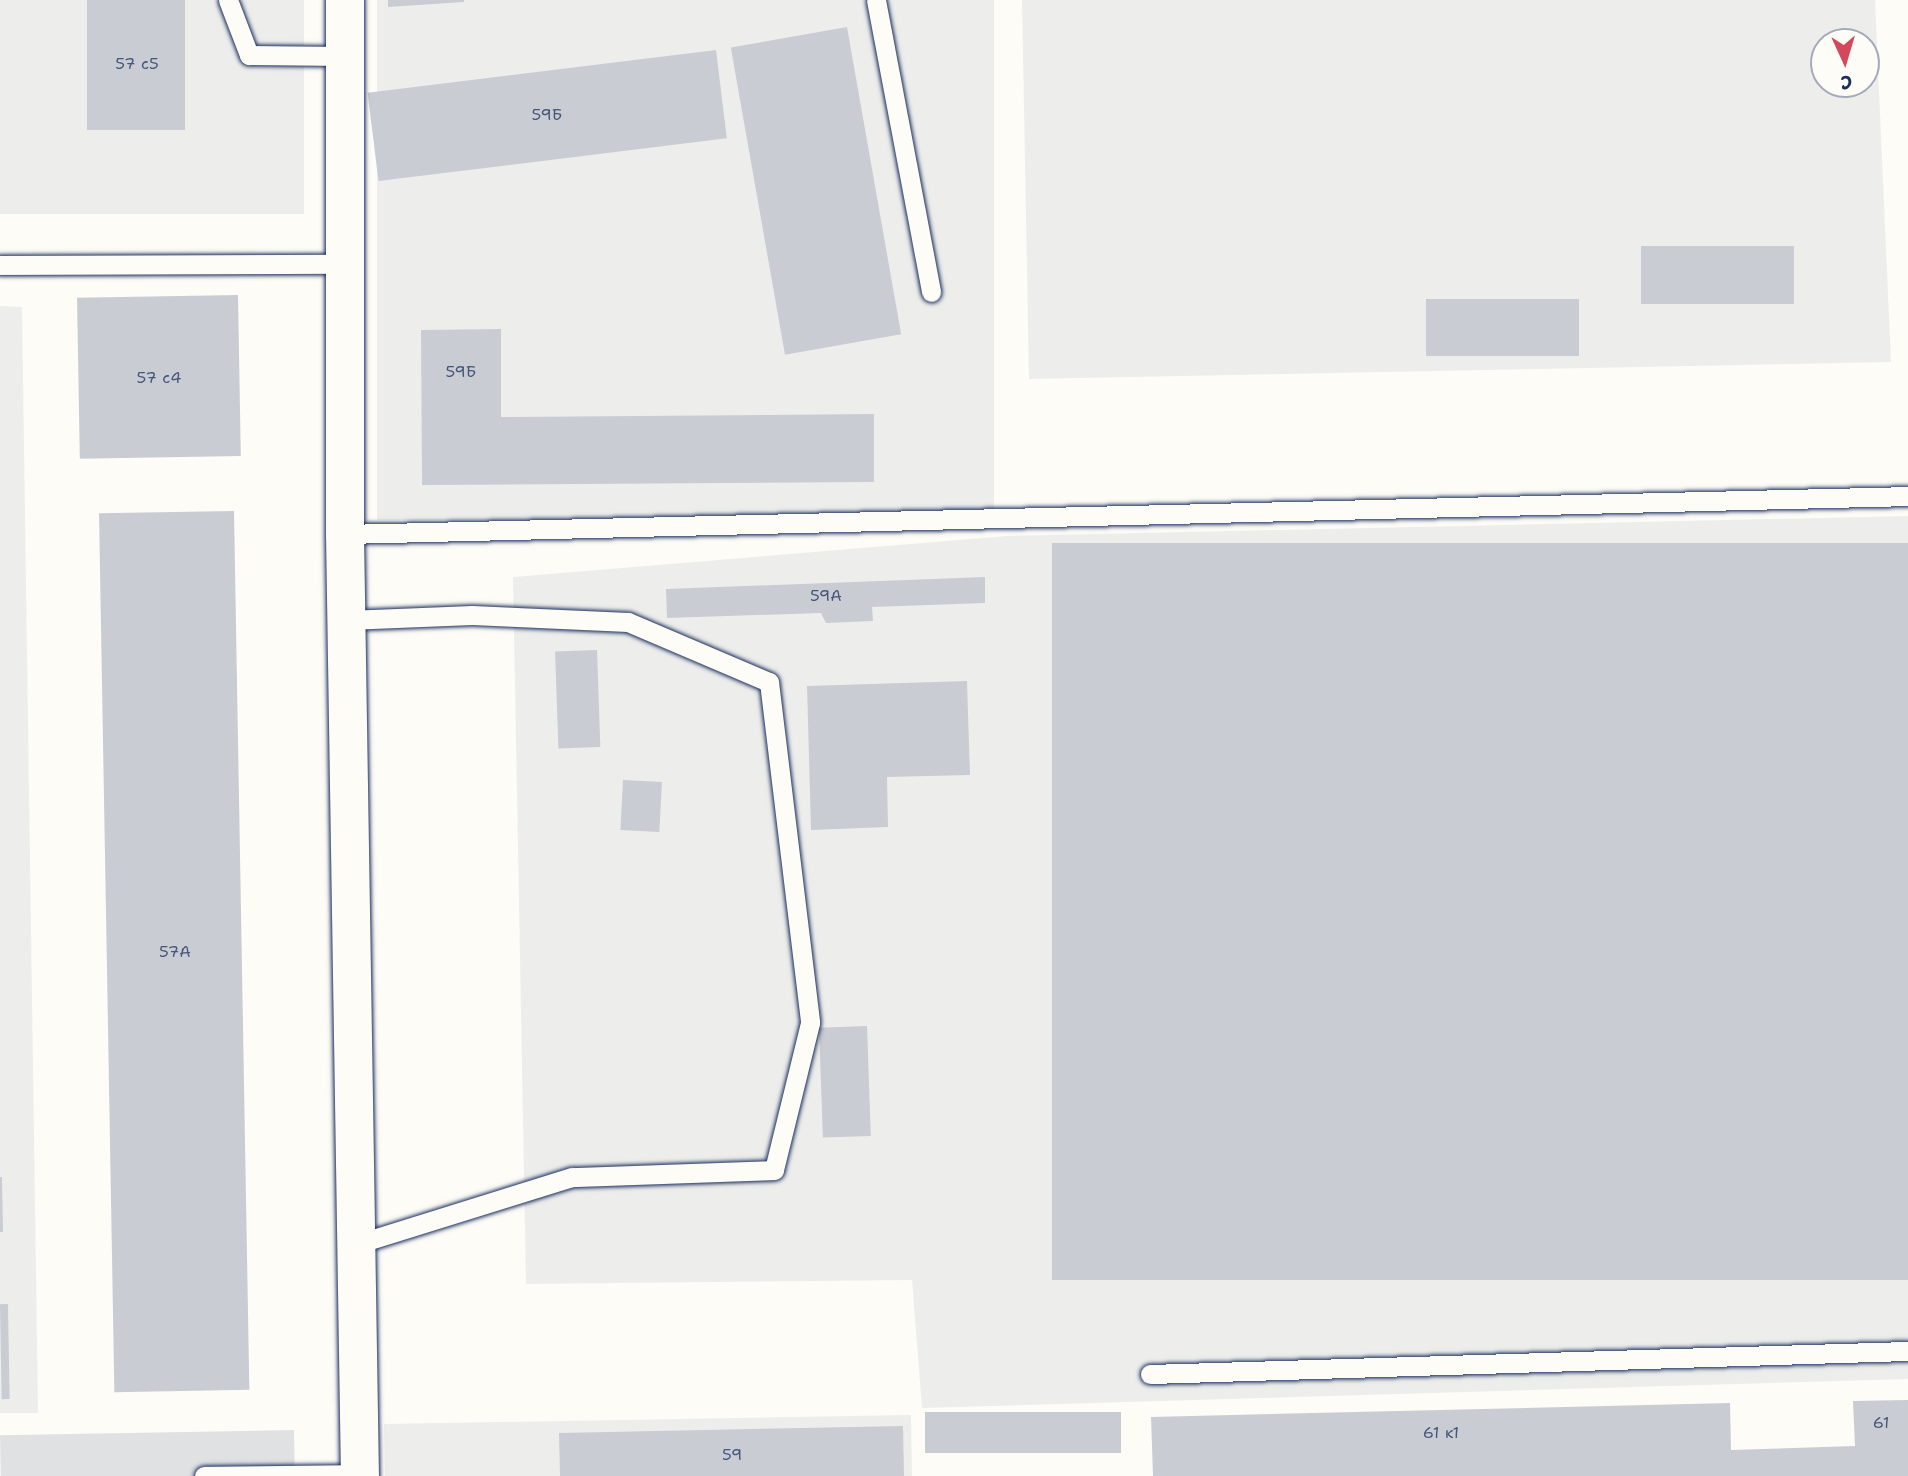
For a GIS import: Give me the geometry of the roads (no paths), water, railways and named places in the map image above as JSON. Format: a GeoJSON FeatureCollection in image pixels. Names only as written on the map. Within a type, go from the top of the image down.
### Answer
{"type":"FeatureCollection","features":[{"type":"Feature","properties":{"kind":"street"},"geometry":{"type":"LineString","coordinates":[[345,0],[345,534],[360,1475]]}},
{"type":"Feature","properties":{"kind":"lane"},"geometry":{"type":"LineString","coordinates":[[228,0],[248,55],[344,56]]}},
{"type":"Feature","properties":{"kind":"lane"},"geometry":{"type":"LineString","coordinates":[[876,0],[931,292]]}},
{"type":"Feature","properties":{"kind":"lane"},"geometry":{"type":"LineString","coordinates":[[0,265],[343,264]]}},
{"type":"Feature","properties":{"kind":"lane"},"geometry":{"type":"LineString","coordinates":[[345,534],[1908,496]]}},
{"type":"Feature","properties":{"kind":"lane"},"geometry":{"type":"LineString","coordinates":[[347,620],[472,615],[628,622],[769,682],[810,1023],[774,1170],[572,1177],[357,1244]]}},
{"type":"Feature","properties":{"kind":"lane"},"geometry":{"type":"LineString","coordinates":[[1150,1374],[1908,1351]]}},
{"type":"Feature","properties":{"kind":"lane"},"geometry":{"type":"LineString","coordinates":[[204,1476],[360,1475]]}}]}
